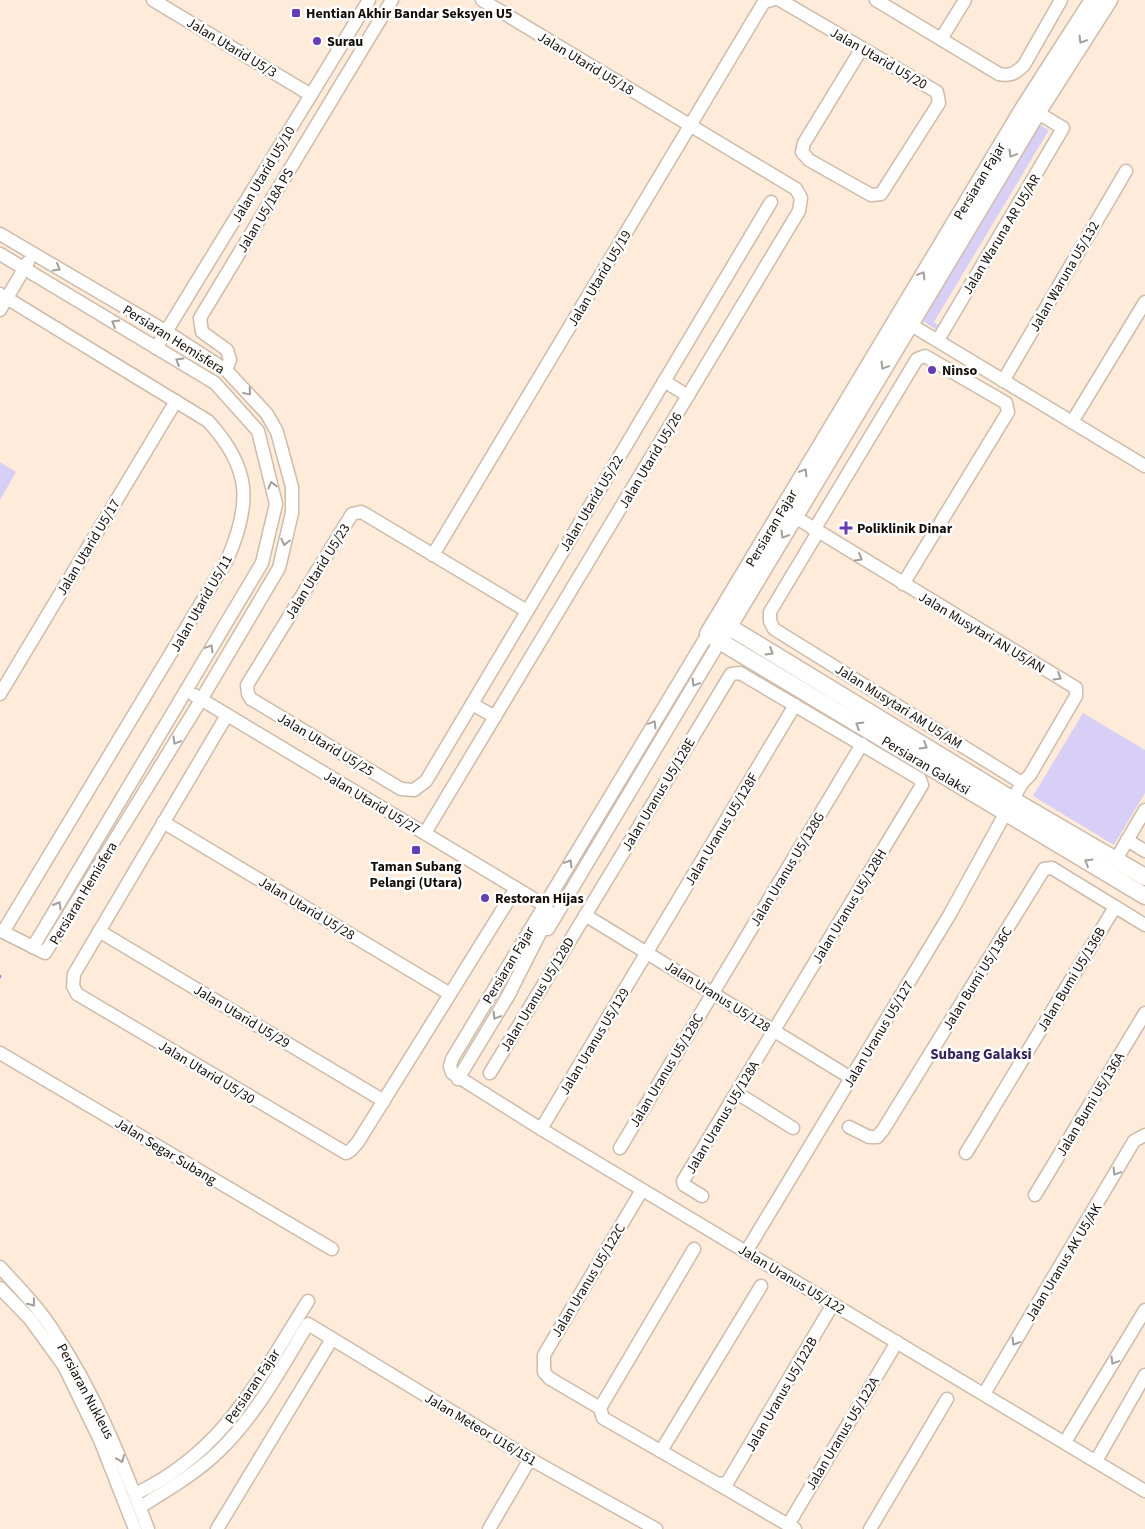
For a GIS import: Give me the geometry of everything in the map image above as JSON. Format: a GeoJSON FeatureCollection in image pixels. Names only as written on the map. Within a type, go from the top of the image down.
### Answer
{"type":"FeatureCollection","features":[{"type":"Feature","properties":{"kind":"main road","name":"Persiaran Fajar"},"geometry":{"type":"LineString","coordinates":[[714,638],[1031,109],[1093,0]]}},
{"type":"Feature","properties":{"kind":"main road"},"geometry":{"type":"LineString","coordinates":[[1031,109],[1109,0]]}},
{"type":"Feature","properties":{"kind":"main road","name":"Persiaran Fajar"},"geometry":{"type":"LineString","coordinates":[[723,623],[795,517],[903,320]]}},
{"type":"Feature","properties":{"kind":"main road","name":"Persiaran Galaksi"},"geometry":{"type":"LineString","coordinates":[[723,623],[1009,806]]}},
{"type":"Feature","properties":{"kind":"main road","name":"Persiaran Galaksi"},"geometry":{"type":"LineString","coordinates":[[714,638],[1111,866],[1145,896]]}},
{"type":"Feature","properties":{"kind":"main road","name":"Persiaran Galaksi"},"geometry":{"type":"LineString","coordinates":[[1111,866],[1145,877]]}},
{"type":"Feature","properties":{"kind":"street","name":"Jalan Utarid U5/3"},"geometry":{"type":"LineString","coordinates":[[153,0],[313,91],[333,98]]}},
{"type":"Feature","properties":{"kind":"street","name":"Jalan Utarid U5/10"},"geometry":{"type":"LineString","coordinates":[[156,348],[368,0]]}},
{"type":"Feature","properties":{"kind":"street","name":"Jalan U5/18A PS"},"geometry":{"type":"LineString","coordinates":[[226,370],[230,360],[228,350],[202,332],[200,318],[392,0]]}},
{"type":"Feature","properties":{"kind":"street","name":"Jalan Utarid U5/18"},"geometry":{"type":"LineString","coordinates":[[482,0],[691,126]]}},
{"type":"Feature","properties":{"kind":"street","name":"Jalan Utarid U5/20"},"geometry":{"type":"LineString","coordinates":[[780,0],[862,48],[937,92],[939,103],[881,194],[871,195],[809,160],[802,152],[804,143],[862,48]]}},
{"type":"Feature","properties":{"kind":"street"},"geometry":{"type":"LineString","coordinates":[[876,0],[999,74],[1009,76],[1017,72],[1024,65],[1061,0]]}},
{"type":"Feature","properties":{"kind":"street"},"geometry":{"type":"LineString","coordinates":[[942,39],[965,0]]}},
{"type":"Feature","properties":{"kind":"street","name":"Jalan Utarid U5/19"},"geometry":{"type":"LineString","coordinates":[[433,555],[768,1]]}},
{"type":"Feature","properties":{"kind":"street","name":"Jalan Waruna AR U5/AR"},"geometry":{"type":"LineString","coordinates":[[938,340],[1063,128],[1031,109]]}},
{"type":"Feature","properties":{"kind":"street","name":"Jalan Utarid U5/26"},"geometry":{"type":"LineString","coordinates":[[425,833],[799,211],[801,198],[796,188],[691,126]]}},
{"type":"Feature","properties":{"kind":"street","name":"Jalan Waruna U5/132"},"geometry":{"type":"LineString","coordinates":[[1003,381],[1126,171]]}},
{"type":"Feature","properties":{"kind":"street","name":"Jalan Utarid U5/22"},"geometry":{"type":"LineString","coordinates":[[401,789],[414,790],[426,782],[771,202]]}},
{"type":"Feature","properties":{"kind":"street","name":"Persiaran Hemisfera"},"geometry":{"type":"LineString","coordinates":[[0,234],[167,332],[226,370],[267,414],[277,432],[292,487],[292,513],[279,568],[201,700],[47,952],[44,953],[33,947],[262,564],[276,504],[258,431],[215,383],[0,254]]}},
{"type":"Feature","properties":{"kind":"street"},"geometry":{"type":"LineString","coordinates":[[0,310],[4,296],[33,254]]}},
{"type":"Feature","properties":{"kind":"street","name":"Jalan Utarid U5/11"},"geometry":{"type":"LineString","coordinates":[[4,296],[208,421],[225,440],[235,456],[243,491],[237,536],[227,560],[2,932],[33,947]]}},
{"type":"Feature","properties":{"kind":"street"},"geometry":{"type":"LineString","coordinates":[[1072,422],[1145,302]]}},
{"type":"Feature","properties":{"kind":"street"},"geometry":{"type":"LineString","coordinates":[[903,320],[1145,465]]}},
{"type":"Feature","properties":{"kind":"street"},"geometry":{"type":"LineString","coordinates":[[816,531],[917,359],[925,356],[1006,403],[1008,412],[903,584]]}},
{"type":"Feature","properties":{"kind":"street"},"geometry":{"type":"LineString","coordinates":[[664,381],[688,396]]}},
{"type":"Feature","properties":{"kind":"street","name":"Jalan Utarid U5/17"},"geometry":{"type":"LineString","coordinates":[[0,694],[176,401]]}},
{"type":"Feature","properties":{"kind":"street","name":"Jalan Utarid U5/23"},"geometry":{"type":"LineString","coordinates":[[251,699],[248,694],[247,685],[352,514],[361,512],[366,514],[527,611]]}},
{"type":"Feature","properties":{"kind":"street","name":"Jalan Musytari AN U5/AN"},"geometry":{"type":"LineString","coordinates":[[795,517],[1076,688],[1076,696],[1030,775],[1022,783]]}},
{"type":"Feature","properties":{"kind":"street","name":"Jalan Musytari AM U5/AM"},"geometry":{"type":"LineString","coordinates":[[816,531],[770,612],[770,621],[774,629],[1022,783]]}},
{"type":"Feature","properties":{"kind":"street","name":"Persiaran Fajar"},"geometry":{"type":"LineString","coordinates":[[714,638],[611,824],[458,1079],[452,1073],[450,1066],[452,1059],[544,905],[714,638]]}},
{"type":"Feature","properties":{"kind":"street","name":"Jalan Uranus U5/128E"},"geometry":{"type":"LineString","coordinates":[[585,914],[732,674],[740,673],[795,706]]}},
{"type":"Feature","properties":{"kind":"street","name":"Jalan Utarid U5/27"},"geometry":{"type":"LineString","coordinates":[[185,690],[544,905]]}},
{"type":"Feature","properties":{"kind":"street","name":"Jalan Utarid U5/25"},"geometry":{"type":"LineString","coordinates":[[251,699],[401,789]]}},
{"type":"Feature","properties":{"kind":"street"},"geometry":{"type":"LineString","coordinates":[[472,704],[495,718]]}},
{"type":"Feature","properties":{"kind":"street"},"geometry":{"type":"LineString","coordinates":[[795,706],[862,744]]}},
{"type":"Feature","properties":{"kind":"street","name":"Jalan Uranus U5/128F"},"geometry":{"type":"LineString","coordinates":[[647,953],[795,706]]}},
{"type":"Feature","properties":{"kind":"street"},"geometry":{"type":"LineString","coordinates":[[99,931],[227,715]]}},
{"type":"Feature","properties":{"kind":"street","name":"Jalan Uranus U5/128H"},"geometry":{"type":"LineString","coordinates":[[774,1031],[922,785],[922,781],[862,744]]}},
{"type":"Feature","properties":{"kind":"street","name":"Jalan Uranus U5/128G"},"geometry":{"type":"LineString","coordinates":[[712,993],[862,744]]}},
{"type":"Feature","properties":{"kind":"street"},"geometry":{"type":"LineString","coordinates":[[1009,806],[1022,783]]}},
{"type":"Feature","properties":{"kind":"street","name":"Jalan Uranus U5/127"},"geometry":{"type":"LineString","coordinates":[[746,1252],[950,914],[1009,806]]}},
{"type":"Feature","properties":{"kind":"street"},"geometry":{"type":"LineString","coordinates":[[1111,866],[1145,810]]}},
{"type":"Feature","properties":{"kind":"street","name":"Jalan Utarid U5/28"},"geometry":{"type":"LineString","coordinates":[[163,822],[450,994]]}},
{"type":"Feature","properties":{"kind":"street"},"geometry":{"type":"LineString","coordinates":[[507,998],[548,917],[548,910],[544,905],[555,902],[561,897],[611,824]]}},
{"type":"Feature","properties":{"kind":"street"},"geometry":{"type":"LineString","coordinates":[[1127,840],[1145,851]]}},
{"type":"Feature","properties":{"kind":"street","name":"Jalan Bumi U5/136C"},"geometry":{"type":"LineString","coordinates":[[849,1126],[869,1137],[877,1137],[883,1130],[1044,869],[1052,868],[1115,907]]}},
{"type":"Feature","properties":{"kind":"street"},"geometry":{"type":"LineString","coordinates":[[384,1101],[516,888]]}},
{"type":"Feature","properties":{"kind":"street"},"geometry":{"type":"LineString","coordinates":[[1115,907],[1145,925]]}},
{"type":"Feature","properties":{"kind":"street","name":"Jalan Bumi U5/136B"},"geometry":{"type":"LineString","coordinates":[[966,1154],[1115,907]]}},
{"type":"Feature","properties":{"kind":"street","name":"Jalan Uranus U5/128"},"geometry":{"type":"LineString","coordinates":[[585,914],[851,1078]]}},
{"type":"Feature","properties":{"kind":"street","name":"Jalan Uranus U5/128D"},"geometry":{"type":"LineString","coordinates":[[490,1072],[585,914]]}},
{"type":"Feature","properties":{"kind":"street","name":"Jalan Utarid U5/30"},"geometry":{"type":"LineString","coordinates":[[99,931],[74,974],[73,986],[77,994],[346,1153],[352,1150],[384,1101]]}},
{"type":"Feature","properties":{"kind":"street","name":"Jalan Utarid U5/29"},"geometry":{"type":"LineString","coordinates":[[99,931],[384,1101]]}},
{"type":"Feature","properties":{"kind":"street","name":"Jalan Uranus U5/129"},"geometry":{"type":"LineString","coordinates":[[541,1129],[647,953]]}},
{"type":"Feature","properties":{"kind":"street","name":"Jalan Uranus U5/128C"},"geometry":{"type":"LineString","coordinates":[[620,1148],[712,993]]}},
{"type":"Feature","properties":{"kind":"street","name":"Jalan Bumi U5/136A"},"geometry":{"type":"LineString","coordinates":[[1036,1195],[1145,1013]]}},
{"type":"Feature","properties":{"kind":"street","name":"Jalan Uranus U5/128A"},"geometry":{"type":"LineString","coordinates":[[702,1196],[684,1186],[683,1181],[774,1031]]}},
{"type":"Feature","properties":{"kind":"street","name":"Jalan Segar Subang"},"geometry":{"type":"LineString","coordinates":[[0,1053],[332,1249]]}},
{"type":"Feature","properties":{"kind":"street","name":"Jalan Uranus U5/122"},"geometry":{"type":"LineString","coordinates":[[458,1079],[1145,1491]]}},
{"type":"Feature","properties":{"kind":"street"},"geometry":{"type":"LineString","coordinates":[[737,1093],[793,1128]]}},
{"type":"Feature","properties":{"kind":"street","name":"Jalan Uranus AK U5/AK"},"geometry":{"type":"LineString","coordinates":[[984,1394],[1134,1141],[1145,1135]]}},
{"type":"Feature","properties":{"kind":"street","name":"Jalan Uranus U5/122C"},"geometry":{"type":"LineString","coordinates":[[544,1372],[544,1355],[642,1190]]}},
{"type":"Feature","properties":{"kind":"street"},"geometry":{"type":"LineString","coordinates":[[600,1408],[694,1249]]}},
{"type":"Feature","properties":{"kind":"street","name":"Persiaran Nukleus"},"geometry":{"type":"LineString","coordinates":[[0,1267],[30,1299],[54,1332],[100,1412],[148,1529]]}},
{"type":"Feature","properties":{"kind":"street"},"geometry":{"type":"LineString","coordinates":[[661,1451],[761,1286]]}},
{"type":"Feature","properties":{"kind":"street","name":"Persiaran Nukleus"},"geometry":{"type":"LineString","coordinates":[[0,1288],[30,1319],[64,1366],[100,1440],[135,1529]]}},
{"type":"Feature","properties":{"kind":"street","name":"Persiaran Fajar"},"geometry":{"type":"LineString","coordinates":[[135,1494],[164,1480],[218,1434],[241,1407],[308,1301]]}},
{"type":"Feature","properties":{"kind":"street","name":"Jalan Uranus U5/122B"},"geometry":{"type":"LineString","coordinates":[[722,1484],[833,1304]]}},
{"type":"Feature","properties":{"kind":"street"},"geometry":{"type":"LineString","coordinates":[[1065,1442],[1142,1314]]}},
{"type":"Feature","properties":{"kind":"street","name":"Persiaran Fajar"},"geometry":{"type":"LineString","coordinates":[[140,1508],[194,1472],[219,1451],[260,1401],[308,1324]]}},
{"type":"Feature","properties":{"kind":"street","name":"Jalan Meteor U16/151"},"geometry":{"type":"LineString","coordinates":[[308,1324],[530,1459],[656,1529]]}},
{"type":"Feature","properties":{"kind":"street"},"geometry":{"type":"LineString","coordinates":[[216,1529],[332,1339]]}},
{"type":"Feature","properties":{"kind":"street","name":"Jalan Uranus U5/122A"},"geometry":{"type":"LineString","coordinates":[[544,1372],[549,1378],[600,1408],[603,1418],[722,1484],[792,1527],[897,1342]]}},
{"type":"Feature","properties":{"kind":"street"},"geometry":{"type":"LineString","coordinates":[[1096,1461],[1145,1374]]}},
{"type":"Feature","properties":{"kind":"street"},"geometry":{"type":"LineString","coordinates":[[870,1529],[947,1399]]}},
{"type":"Feature","properties":{"kind":"street"},"geometry":{"type":"LineString","coordinates":[[489,1529],[530,1459]]}},
{"type":"Feature","properties":{"kind":"shaded area"},"geometry":{"type":"Polygon","coordinates":[[[1040,125],[1049,130],[934,322],[939,326],[937,330],[920,319],[978,220],[991,207],[1040,125]]]}},
{"type":"Feature","properties":{"kind":"shaded area"},"geometry":{"type":"Polygon","coordinates":[[[0,462],[16,472],[0,500],[0,462]]]}},
{"type":"Feature","properties":{"kind":"shaded area"},"geometry":{"type":"Polygon","coordinates":[[[1083,713],[1145,750],[1145,793],[1114,845],[1033,796],[1083,713]]]}},
{"type":"Feature","properties":{"kind":"place","name":"Hentian Akhir Bandar Seksyen U5"},"geometry":{"type":"Point","coordinates":[296,13]}},
{"type":"Feature","properties":{"kind":"place","name":"Surau"},"geometry":{"type":"Point","coordinates":[317,41]}},
{"type":"Feature","properties":{"kind":"place","name":"Ninso"},"geometry":{"type":"Point","coordinates":[932,370]}},
{"type":"Feature","properties":{"kind":"place","name":"Poliklinik Dinar"},"geometry":{"type":"Point","coordinates":[846,528]}},
{"type":"Feature","properties":{"kind":"place","name":"Taman Subang Pelangi (Utara)"},"geometry":{"type":"Point","coordinates":[416,850]}},
{"type":"Feature","properties":{"kind":"place","name":"Restoran Hijas"},"geometry":{"type":"Point","coordinates":[485,898]}},
{"type":"Feature","properties":{"kind":"district","name":"Subang Galaksi"},"geometry":{"type":"Point","coordinates":[981,1054]}}]}
